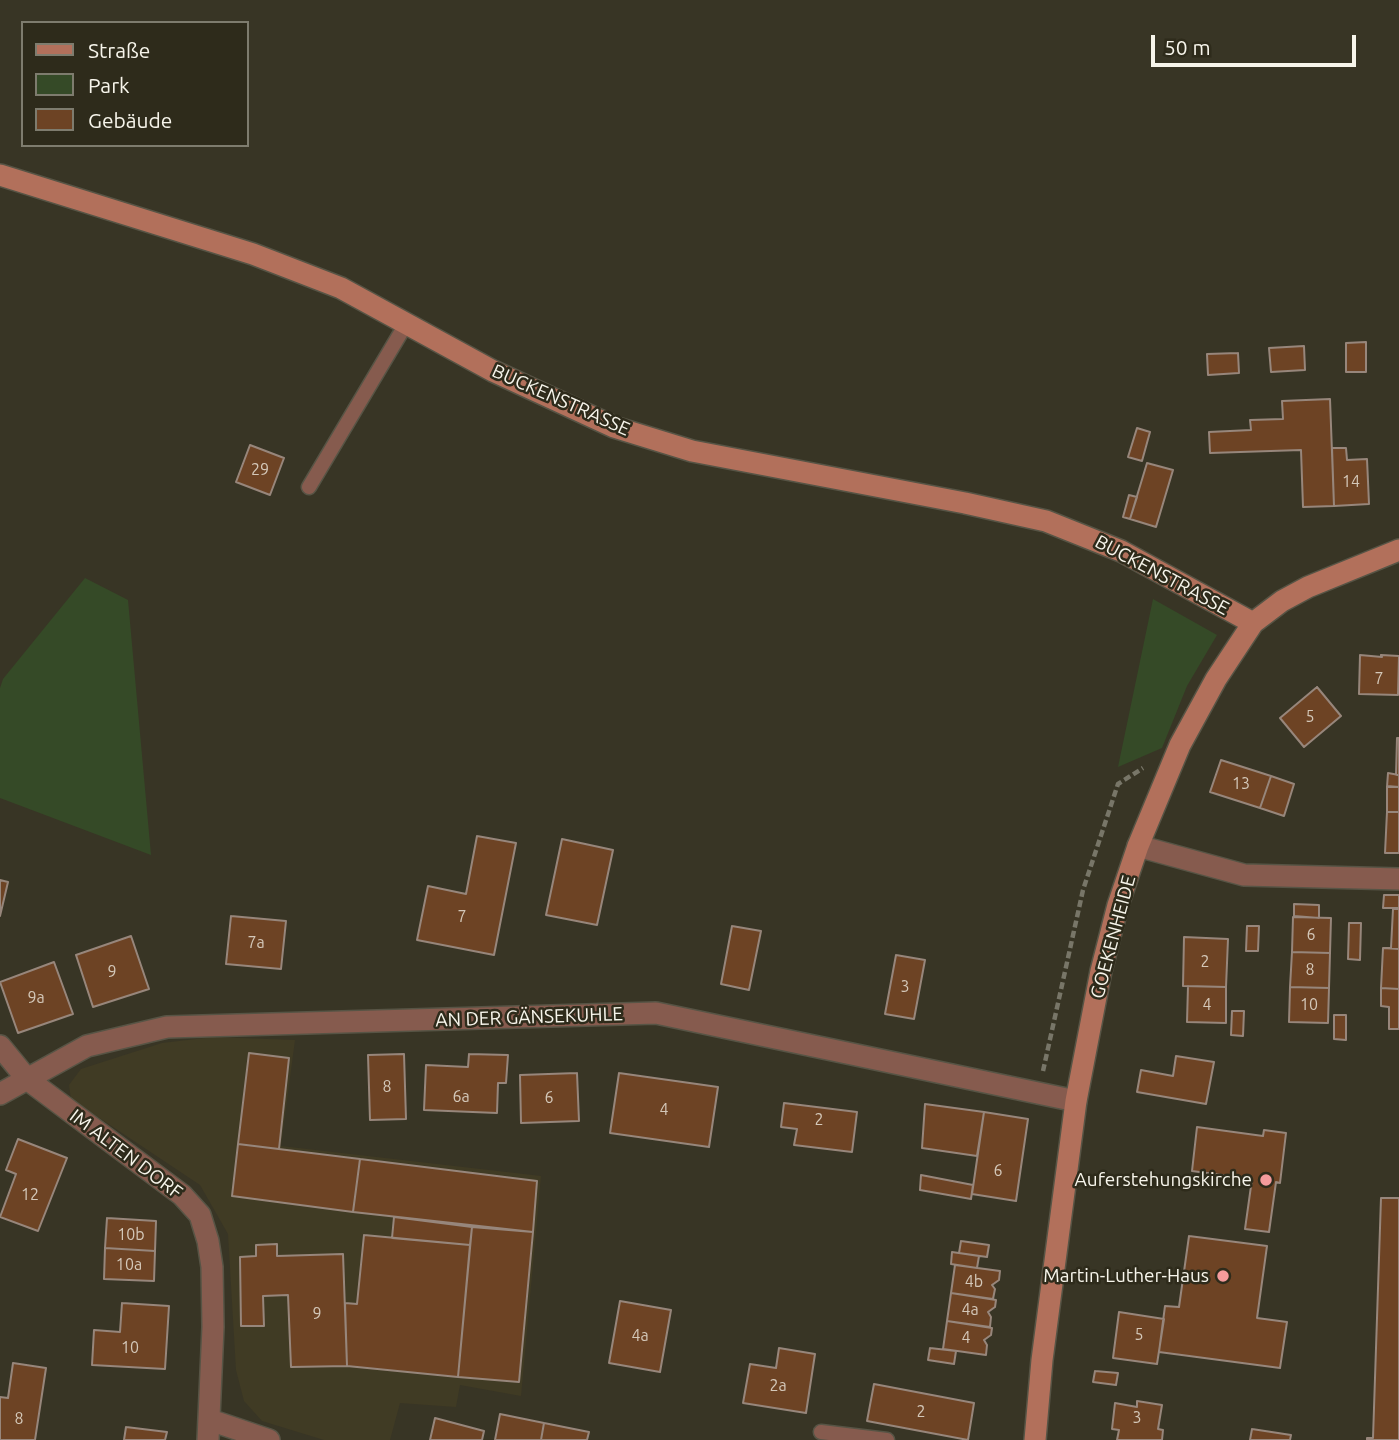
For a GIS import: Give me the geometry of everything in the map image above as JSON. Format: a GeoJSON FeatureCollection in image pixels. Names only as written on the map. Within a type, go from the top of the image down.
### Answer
{"type":"FeatureCollection","features":[{"type":"Feature","properties":{"kind":"street","name":"BUCKENSTRASSE"},"geometry":{"type":"LineString","coordinates":[[0,175],[253,254],[341,288],[494,371],[614,427],[692,451],[952,500],[1046,522],[1121,551],[1253,623]]}},
{"type":"Feature","properties":{"kind":"street","name":"GOEKENHEIDE"},"geometry":{"type":"LineString","coordinates":[[1035,1440],[1042,1360],[1076,1101],[1101,971],[1118,905],[1138,846],[1180,745],[1216,679],[1253,623],[1282,601],[1308,587],[1399,550]]}},
{"type":"Feature","properties":{"kind":"street"},"geometry":{"type":"LineString","coordinates":[[1138,846],[1244,875],[1399,879]]}},
{"type":"Feature","properties":{"kind":"street","name":"AN DER GÄNSEKUHLE"},"geometry":{"type":"LineString","coordinates":[[27,1079],[87,1046],[167,1027],[656,1013],[1076,1101]]}},
{"type":"Feature","properties":{"kind":"street"},"geometry":{"type":"LineString","coordinates":[[0,1046],[27,1079],[0,1094]]}},
{"type":"Feature","properties":{"kind":"street","name":"IM ALTEN DORF"},"geometry":{"type":"LineString","coordinates":[[27,1079],[182,1195],[200,1215],[212,1266],[213,1327],[209,1430],[269,1440]]}},
{"type":"Feature","properties":{"kind":"lane"},"geometry":{"type":"LineString","coordinates":[[309,487],[406,324]]}},
{"type":"Feature","properties":{"kind":"lane"},"geometry":{"type":"LineString","coordinates":[[821,1432],[887,1440]]}},
{"type":"Feature","properties":{"kind":"path"},"geometry":{"type":"LineString","coordinates":[[1039,1093],[1083,890],[1118,784],[1180,745]]}},
{"type":"Feature","properties":{"kind":"shaded area"},"geometry":{"type":"Polygon","coordinates":[[[213,1037],[295,1040],[281,1146],[541,1176],[521,1396],[460,1385],[456,1407],[400,1403],[390,1440],[324,1440],[262,1421],[244,1401],[236,1370],[228,1234],[200,1185],[71,1099],[69,1085],[81,1069],[162,1043],[213,1037]]]}},
{"type":"Feature","properties":{"kind":"green space"},"geometry":{"type":"Polygon","coordinates":[[[85,578],[128,600],[151,855],[0,798],[0,688],[3,679],[85,578]]]}},
{"type":"Feature","properties":{"kind":"green space"},"geometry":{"type":"Polygon","coordinates":[[[1153,599],[1217,635],[1187,686],[1162,748],[1118,767],[1153,599]]]}},
{"type":"Feature","properties":{"kind":"building"},"geometry":{"type":"Polygon","coordinates":[[[1366,342],[1366,372],[1346,372],[1346,343],[1366,342]]]}},
{"type":"Feature","properties":{"kind":"building"},"geometry":{"type":"Polygon","coordinates":[[[1304,346],[1305,370],[1271,372],[1269,348],[1304,346]]]}},
{"type":"Feature","properties":{"kind":"building"},"geometry":{"type":"Polygon","coordinates":[[[1238,353],[1239,373],[1208,375],[1207,354],[1238,353]]]}},
{"type":"Feature","properties":{"kind":"building"},"geometry":{"type":"Polygon","coordinates":[[[1330,399],[1334,506],[1303,507],[1301,450],[1210,453],[1209,432],[1251,430],[1250,420],[1283,419],[1282,401],[1330,399]]]}},
{"type":"Feature","properties":{"kind":"building"},"geometry":{"type":"Polygon","coordinates":[[[1137,428],[1150,432],[1142,461],[1128,457],[1137,428]]]}},
{"type":"Feature","properties":{"kind":"building"},"geometry":{"type":"Polygon","coordinates":[[[250,445],[284,458],[270,495],[236,482],[250,445]]]}},
{"type":"Feature","properties":{"kind":"building"},"geometry":{"type":"Polygon","coordinates":[[[1332,448],[1346,448],[1347,460],[1367,459],[1369,504],[1334,506],[1332,448]]]}},
{"type":"Feature","properties":{"kind":"building"},"geometry":{"type":"Polygon","coordinates":[[[1147,463],[1173,470],[1156,527],[1130,519],[1147,463]]]}},
{"type":"Feature","properties":{"kind":"building"},"geometry":{"type":"Polygon","coordinates":[[[1129,495],[1137,497],[1130,519],[1123,517],[1129,495]]]}},
{"type":"Feature","properties":{"kind":"building"},"geometry":{"type":"Polygon","coordinates":[[[1360,655],[1399,656],[1398,695],[1359,694],[1360,655]]]}},
{"type":"Feature","properties":{"kind":"building"},"geometry":{"type":"Polygon","coordinates":[[[1317,687],[1341,716],[1304,747],[1280,718],[1317,687]]]}},
{"type":"Feature","properties":{"kind":"building"},"geometry":{"type":"Polygon","coordinates":[[[1399,738],[1399,775],[1396,775],[1399,738]]]}},
{"type":"Feature","properties":{"kind":"building"},"geometry":{"type":"Polygon","coordinates":[[[1221,760],[1271,776],[1260,808],[1210,792],[1221,760]]]}},
{"type":"Feature","properties":{"kind":"building"},"geometry":{"type":"Polygon","coordinates":[[[1388,773],[1399,775],[1399,787],[1387,787],[1388,773]]]}},
{"type":"Feature","properties":{"kind":"building"},"geometry":{"type":"Polygon","coordinates":[[[1271,776],[1294,784],[1284,816],[1260,808],[1271,776]]]}},
{"type":"Feature","properties":{"kind":"building"},"geometry":{"type":"Polygon","coordinates":[[[1387,786],[1399,787],[1399,812],[1387,812],[1387,786]]]}},
{"type":"Feature","properties":{"kind":"building"},"geometry":{"type":"Polygon","coordinates":[[[1387,812],[1399,812],[1399,853],[1385,853],[1387,812]]]}},
{"type":"Feature","properties":{"kind":"building"},"geometry":{"type":"Polygon","coordinates":[[[477,836],[516,843],[494,955],[417,940],[428,886],[466,894],[477,836]]]}},
{"type":"Feature","properties":{"kind":"building"},"geometry":{"type":"Polygon","coordinates":[[[562,839],[613,850],[597,925],[546,915],[562,839]]]}},
{"type":"Feature","properties":{"kind":"building"},"geometry":{"type":"Polygon","coordinates":[[[0,880],[8,882],[0,916],[0,880]]]}},
{"type":"Feature","properties":{"kind":"building"},"geometry":{"type":"Polygon","coordinates":[[[1384,895],[1399,895],[1399,908],[1383,908],[1384,895]]]}},
{"type":"Feature","properties":{"kind":"building"},"geometry":{"type":"Polygon","coordinates":[[[1294,904],[1319,905],[1319,918],[1294,916],[1294,904]]]}},
{"type":"Feature","properties":{"kind":"building"},"geometry":{"type":"Polygon","coordinates":[[[1393,909],[1399,909],[1399,949],[1383,948],[1391,948],[1393,909]]]}},
{"type":"Feature","properties":{"kind":"building"},"geometry":{"type":"Polygon","coordinates":[[[231,916],[286,921],[281,969],[226,964],[231,916]]]}},
{"type":"Feature","properties":{"kind":"building"},"geometry":{"type":"Polygon","coordinates":[[[1293,917],[1331,918],[1330,953],[1292,952],[1293,917]]]}},
{"type":"Feature","properties":{"kind":"building"},"geometry":{"type":"Polygon","coordinates":[[[1349,923],[1361,923],[1360,960],[1348,959],[1349,923]]]}},
{"type":"Feature","properties":{"kind":"building"},"geometry":{"type":"Polygon","coordinates":[[[732,926],[761,931],[749,990],[721,984],[732,926]]]}},
{"type":"Feature","properties":{"kind":"building"},"geometry":{"type":"Polygon","coordinates":[[[1247,926],[1259,926],[1258,951],[1246,951],[1247,926]]]}},
{"type":"Feature","properties":{"kind":"building"},"geometry":{"type":"Polygon","coordinates":[[[131,936],[149,989],[93,1007],[76,955],[131,936]]]}},
{"type":"Feature","properties":{"kind":"building"},"geometry":{"type":"Polygon","coordinates":[[[1184,937],[1228,939],[1226,987],[1183,986],[1184,937]]]}},
{"type":"Feature","properties":{"kind":"building"},"geometry":{"type":"Polygon","coordinates":[[[1383,948],[1399,949],[1399,989],[1381,988],[1383,948]]]}},
{"type":"Feature","properties":{"kind":"building"},"geometry":{"type":"Polygon","coordinates":[[[1292,952],[1330,953],[1329,988],[1290,987],[1292,952]]]}},
{"type":"Feature","properties":{"kind":"building"},"geometry":{"type":"Polygon","coordinates":[[[896,955],[925,960],[914,1019],[885,1014],[896,955]]]}},
{"type":"Feature","properties":{"kind":"building"},"geometry":{"type":"Polygon","coordinates":[[[54,962],[73,1014],[18,1033],[0,982],[54,962]]]}},
{"type":"Feature","properties":{"kind":"building"},"geometry":{"type":"Polygon","coordinates":[[[1188,986],[1226,987],[1226,1023],[1187,1022],[1188,986]]]}},
{"type":"Feature","properties":{"kind":"building"},"geometry":{"type":"Polygon","coordinates":[[[1290,987],[1329,988],[1328,1023],[1289,1022],[1290,987]]]}},
{"type":"Feature","properties":{"kind":"building"},"geometry":{"type":"Polygon","coordinates":[[[1381,988],[1399,989],[1399,1029],[1389,1029],[1389,1007],[1381,1006],[1381,988]]]}},
{"type":"Feature","properties":{"kind":"building"},"geometry":{"type":"Polygon","coordinates":[[[1232,1011],[1244,1011],[1243,1036],[1231,1035],[1232,1011]]]}},
{"type":"Feature","properties":{"kind":"building"},"geometry":{"type":"Polygon","coordinates":[[[1334,1015],[1346,1015],[1346,1040],[1334,1039],[1334,1015]]]}},
{"type":"Feature","properties":{"kind":"building"},"geometry":{"type":"Polygon","coordinates":[[[249,1053],[289,1058],[279,1149],[238,1144],[249,1053]]]}},
{"type":"Feature","properties":{"kind":"building"},"geometry":{"type":"Polygon","coordinates":[[[404,1054],[406,1119],[370,1120],[368,1055],[404,1054]]]}},
{"type":"Feature","properties":{"kind":"building"},"geometry":{"type":"Polygon","coordinates":[[[469,1054],[508,1055],[506,1083],[498,1083],[497,1113],[424,1110],[426,1065],[468,1067],[469,1054]]]}},
{"type":"Feature","properties":{"kind":"building"},"geometry":{"type":"Polygon","coordinates":[[[1176,1056],[1214,1062],[1206,1104],[1137,1092],[1141,1070],[1173,1076],[1176,1056]]]}},
{"type":"Feature","properties":{"kind":"building"},"geometry":{"type":"Polygon","coordinates":[[[577,1073],[579,1121],[521,1123],[520,1075],[577,1073]]]}},
{"type":"Feature","properties":{"kind":"building"},"geometry":{"type":"Polygon","coordinates":[[[619,1073],[718,1087],[709,1147],[610,1133],[619,1073]]]}},
{"type":"Feature","properties":{"kind":"building"},"geometry":{"type":"Polygon","coordinates":[[[784,1103],[857,1112],[852,1152],[794,1145],[797,1129],[781,1127],[784,1103]]]}},
{"type":"Feature","properties":{"kind":"building"},"geometry":{"type":"Polygon","coordinates":[[[925,1104],[984,1112],[977,1156],[922,1148],[925,1104]]]}},
{"type":"Feature","properties":{"kind":"building"},"geometry":{"type":"Polygon","coordinates":[[[984,1112],[1028,1119],[1016,1201],[972,1194],[984,1112]]]}},
{"type":"Feature","properties":{"kind":"building","name":"Auferstehungskirche"},"geometry":{"type":"Polygon","coordinates":[[[1197,1127],[1263,1136],[1264,1130],[1286,1133],[1280,1183],[1276,1182],[1269,1232],[1245,1229],[1252,1179],[1192,1171],[1197,1127]]]}},
{"type":"Feature","properties":{"kind":"building"},"geometry":{"type":"Polygon","coordinates":[[[18,1139],[67,1158],[38,1231],[0,1217],[16,1174],[6,1170],[18,1139]]]}},
{"type":"Feature","properties":{"kind":"building"},"geometry":{"type":"Polygon","coordinates":[[[238,1144],[360,1159],[353,1212],[232,1196],[238,1144]]]}},
{"type":"Feature","properties":{"kind":"building"},"geometry":{"type":"Polygon","coordinates":[[[360,1159],[537,1181],[533,1232],[353,1212],[360,1159]]]}},
{"type":"Feature","properties":{"kind":"building"},"geometry":{"type":"Polygon","coordinates":[[[921,1175],[973,1185],[971,1199],[920,1190],[921,1175]]]}},
{"type":"Feature","properties":{"kind":"building"},"geometry":{"type":"Polygon","coordinates":[[[1381,1198],[1399,1198],[1399,1440],[1367,1440],[1373,1438],[1381,1198]]]}},
{"type":"Feature","properties":{"kind":"building"},"geometry":{"type":"Polygon","coordinates":[[[394,1217],[472,1227],[470,1245],[392,1238],[394,1217]]]}},
{"type":"Feature","properties":{"kind":"building"},"geometry":{"type":"Polygon","coordinates":[[[107,1218],[156,1221],[155,1251],[105,1248],[107,1218]]]}},
{"type":"Feature","properties":{"kind":"building"},"geometry":{"type":"Polygon","coordinates":[[[472,1227],[533,1232],[519,1382],[458,1377],[472,1227]]]}},
{"type":"Feature","properties":{"kind":"building"},"geometry":{"type":"Polygon","coordinates":[[[364,1235],[470,1245],[458,1377],[347,1366],[345,1303],[357,1304],[364,1235]]]}},
{"type":"Feature","properties":{"kind":"building","name":"Martin-Luther-Haus"},"geometry":{"type":"Polygon","coordinates":[[[1189,1236],[1267,1246],[1257,1318],[1287,1322],[1280,1368],[1159,1352],[1165,1306],[1179,1307],[1189,1236]]]}},
{"type":"Feature","properties":{"kind":"building"},"geometry":{"type":"Polygon","coordinates":[[[961,1241],[989,1245],[987,1257],[959,1253],[961,1241]]]}},
{"type":"Feature","properties":{"kind":"building"},"geometry":{"type":"Polygon","coordinates":[[[277,1244],[277,1256],[343,1254],[347,1366],[291,1367],[288,1295],[263,1296],[264,1326],[241,1326],[240,1257],[256,1256],[256,1245],[277,1244]]]}},
{"type":"Feature","properties":{"kind":"building"},"geometry":{"type":"Polygon","coordinates":[[[105,1248],[155,1251],[154,1281],[104,1279],[105,1248]]]}},
{"type":"Feature","properties":{"kind":"building"},"geometry":{"type":"Polygon","coordinates":[[[952,1252],[979,1256],[977,1268],[951,1264],[952,1252]]]}},
{"type":"Feature","properties":{"kind":"building"},"geometry":{"type":"Polygon","coordinates":[[[955,1265],[1000,1271],[999,1280],[992,1285],[995,1289],[993,1299],[951,1293],[955,1265]]]}},
{"type":"Feature","properties":{"kind":"building"},"geometry":{"type":"Polygon","coordinates":[[[951,1293],[996,1300],[995,1307],[988,1312],[991,1317],[990,1327],[947,1321],[951,1293]]]}},
{"type":"Feature","properties":{"kind":"building"},"geometry":{"type":"Polygon","coordinates":[[[620,1301],[671,1310],[660,1372],[609,1363],[620,1301]]]}},
{"type":"Feature","properties":{"kind":"building"},"geometry":{"type":"Polygon","coordinates":[[[122,1303],[169,1306],[165,1369],[92,1365],[94,1330],[120,1332],[122,1303]]]}},
{"type":"Feature","properties":{"kind":"building"},"geometry":{"type":"Polygon","coordinates":[[[1119,1312],[1164,1319],[1157,1364],[1113,1358],[1119,1312]]]}},
{"type":"Feature","properties":{"kind":"building"},"geometry":{"type":"Polygon","coordinates":[[[947,1321],[992,1328],[991,1335],[984,1340],[987,1345],[986,1355],[943,1349],[947,1321]]]}},
{"type":"Feature","properties":{"kind":"building"},"geometry":{"type":"Polygon","coordinates":[[[779,1348],[815,1354],[806,1413],[743,1403],[750,1364],[776,1368],[779,1348]]]}},
{"type":"Feature","properties":{"kind":"building"},"geometry":{"type":"Polygon","coordinates":[[[930,1348],[956,1351],[954,1364],[928,1360],[930,1348]]]}},
{"type":"Feature","properties":{"kind":"building"},"geometry":{"type":"Polygon","coordinates":[[[13,1363],[46,1368],[35,1440],[0,1440],[0,1397],[8,1398],[13,1363]]]}},
{"type":"Feature","properties":{"kind":"building"},"geometry":{"type":"Polygon","coordinates":[[[1095,1371],[1118,1373],[1116,1385],[1093,1382],[1095,1371]]]}},
{"type":"Feature","properties":{"kind":"building"},"geometry":{"type":"Polygon","coordinates":[[[874,1384],[974,1403],[968,1440],[867,1421],[874,1384]]]}},
{"type":"Feature","properties":{"kind":"building"},"geometry":{"type":"Polygon","coordinates":[[[1137,1401],[1162,1405],[1158,1429],[1163,1430],[1162,1440],[1117,1440],[1119,1430],[1112,1429],[1115,1403],[1137,1407],[1137,1401]]]}},
{"type":"Feature","properties":{"kind":"building"},"geometry":{"type":"Polygon","coordinates":[[[500,1414],[544,1423],[541,1440],[495,1440],[500,1414]]]}},
{"type":"Feature","properties":{"kind":"building"},"geometry":{"type":"Polygon","coordinates":[[[435,1418],[484,1431],[482,1440],[430,1440],[435,1418]]]}},
{"type":"Feature","properties":{"kind":"building"},"geometry":{"type":"Polygon","coordinates":[[[544,1423],[589,1432],[587,1440],[541,1440],[544,1423]]]}},
{"type":"Feature","properties":{"kind":"building"},"geometry":{"type":"Polygon","coordinates":[[[126,1427],[167,1432],[165,1440],[124,1440],[126,1427]]]}},
{"type":"Feature","properties":{"kind":"building"},"geometry":{"type":"Polygon","coordinates":[[[1252,1429],[1291,1435],[1290,1440],[1250,1440],[1252,1429]]]}},
{"type":"Feature","properties":{"kind":"place","name":"Auferstehungskirche"},"geometry":{"type":"Point","coordinates":[1266,1180]}},
{"type":"Feature","properties":{"kind":"place","name":"Martin-Luther-Haus"},"geometry":{"type":"Point","coordinates":[1223,1276]}}]}
